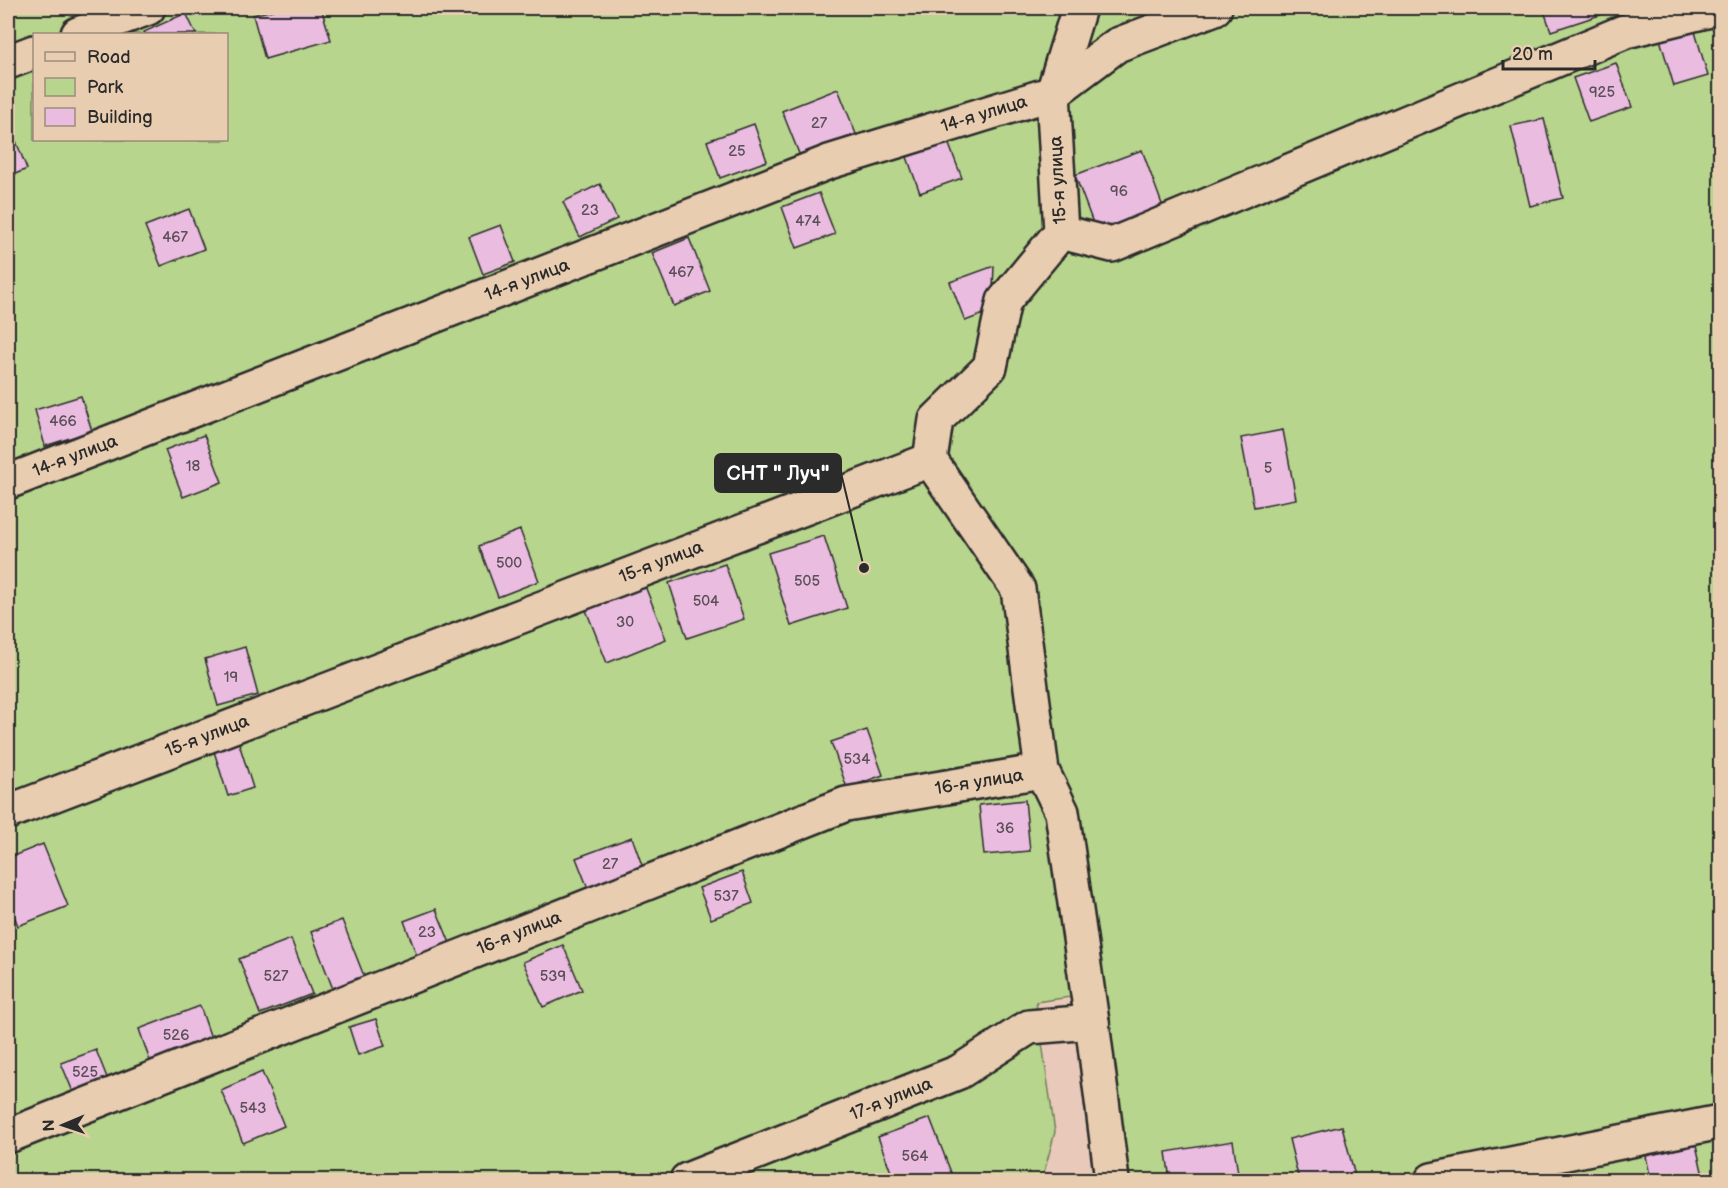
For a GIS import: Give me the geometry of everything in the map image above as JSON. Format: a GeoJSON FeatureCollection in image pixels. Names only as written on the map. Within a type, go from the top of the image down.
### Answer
{"type":"FeatureCollection","features":[{"type":"Feature","properties":{"kind":"street"},"geometry":{"type":"LineString","coordinates":[[81,33],[148,8]]}},
{"type":"Feature","properties":{"kind":"street"},"geometry":{"type":"LineString","coordinates":[[1053,93],[1079,8]]}},
{"type":"Feature","properties":{"kind":"street","name":"14-я улица"},"geometry":{"type":"LineString","coordinates":[[8,482],[829,162],[1053,93],[1117,45],[1215,8]]}},
{"type":"Feature","properties":{"kind":"street"},"geometry":{"type":"LineString","coordinates":[[1061,232],[1112,245],[1626,31],[1720,9]]}},
{"type":"Feature","properties":{"kind":"street"},"geometry":{"type":"LineString","coordinates":[[8,62],[33,52]]}},
{"type":"Feature","properties":{"kind":"street","name":"15-я улица"},"geometry":{"type":"LineString","coordinates":[[8,812],[930,460],[936,420],[990,367],[1004,301],[1061,232],[1053,93]]}},
{"type":"Feature","properties":{"kind":"street"},"geometry":{"type":"LineString","coordinates":[[930,460],[1018,589],[1042,771],[1062,812],[1113,1177]]}},
{"type":"Feature","properties":{"kind":"street","name":"16-я улица"},"geometry":{"type":"LineString","coordinates":[[8,1136],[846,804],[1042,771]]}},
{"type":"Feature","properties":{"kind":"street","name":"17-я улица"},"geometry":{"type":"LineString","coordinates":[[687,1180],[959,1072],[1029,1027],[1092,1022]]}},
{"type":"Feature","properties":{"kind":"street"},"geometry":{"type":"LineString","coordinates":[[1432,1180],[1720,1122]]}},
{"type":"Feature","properties":{"kind":"green space"},"geometry":{"type":"Polygon","coordinates":[[[8,8],[1720,8],[1720,1180],[1110,1180],[1070,997],[1036,1002],[1055,1132],[1042,1180],[8,1180],[8,8]]]}},
{"type":"Feature","properties":{"kind":"building"},"geometry":{"type":"Polygon","coordinates":[[[280,8],[321,8],[331,40],[265,59],[253,15],[280,8]]]}},
{"type":"Feature","properties":{"kind":"building"},"geometry":{"type":"Polygon","coordinates":[[[1543,8],[1611,8],[1612,11],[1551,31],[1543,8]]]}},
{"type":"Feature","properties":{"kind":"building"},"geometry":{"type":"Polygon","coordinates":[[[186,13],[196,33],[144,33],[186,13]]]}},
{"type":"Feature","properties":{"kind":"building"},"geometry":{"type":"Polygon","coordinates":[[[1693,25],[1708,76],[1674,86],[1659,36],[1693,25]]]}},
{"type":"Feature","properties":{"kind":"building"},"geometry":{"type":"Polygon","coordinates":[[[1616,63],[1632,107],[1589,122],[1573,78],[1616,63]]]}},
{"type":"Feature","properties":{"kind":"building"},"geometry":{"type":"Polygon","coordinates":[[[838,89],[856,134],[800,156],[782,111],[838,89]]]}},
{"type":"Feature","properties":{"kind":"building"},"geometry":{"type":"Polygon","coordinates":[[[1544,119],[1563,198],[1530,206],[1511,126],[1544,119]]]}},
{"type":"Feature","properties":{"kind":"building"},"geometry":{"type":"Polygon","coordinates":[[[8,121],[27,169],[8,177],[8,121]]]}},
{"type":"Feature","properties":{"kind":"building"},"geometry":{"type":"Polygon","coordinates":[[[754,124],[767,161],[720,178],[707,141],[754,124]]]}},
{"type":"Feature","properties":{"kind":"building"},"geometry":{"type":"Polygon","coordinates":[[[948,142],[962,178],[920,193],[907,157],[948,142]]]}},
{"type":"Feature","properties":{"kind":"building"},"geometry":{"type":"Polygon","coordinates":[[[1142,150],[1163,207],[1096,231],[1075,175],[1142,150]]]}},
{"type":"Feature","properties":{"kind":"building"},"geometry":{"type":"Polygon","coordinates":[[[600,184],[617,219],[580,237],[563,202],[600,184]]]}},
{"type":"Feature","properties":{"kind":"building"},"geometry":{"type":"Polygon","coordinates":[[[819,193],[835,234],[797,248],[782,207],[819,193]]]}},
{"type":"Feature","properties":{"kind":"building"},"geometry":{"type":"Polygon","coordinates":[[[189,209],[204,249],[161,266],[145,226],[189,209]]]}},
{"type":"Feature","properties":{"kind":"building"},"geometry":{"type":"Polygon","coordinates":[[[501,225],[515,262],[483,274],[469,237],[501,225]]]}},
{"type":"Feature","properties":{"kind":"building"},"geometry":{"type":"Polygon","coordinates":[[[689,238],[710,291],[674,306],[652,253],[689,238]]]}},
{"type":"Feature","properties":{"kind":"building"},"geometry":{"type":"Polygon","coordinates":[[[994,266],[992,311],[965,321],[950,282],[994,266]]]}},
{"type":"Feature","properties":{"kind":"building"},"geometry":{"type":"Polygon","coordinates":[[[81,396],[92,431],[45,446],[35,410],[81,396]]]}},
{"type":"Feature","properties":{"kind":"building"},"geometry":{"type":"Polygon","coordinates":[[[1283,430],[1296,499],[1254,507],[1241,438],[1283,430]]]}},
{"type":"Feature","properties":{"kind":"building"},"geometry":{"type":"Polygon","coordinates":[[[204,435],[222,482],[183,497],[165,450],[204,435]]]}},
{"type":"Feature","properties":{"kind":"building"},"geometry":{"type":"Polygon","coordinates":[[[520,530],[539,581],[498,597],[479,546],[520,530]]]}},
{"type":"Feature","properties":{"kind":"building"},"geometry":{"type":"Polygon","coordinates":[[[824,536],[847,608],[791,626],[768,553],[824,536]]]}},
{"type":"Feature","properties":{"kind":"building"},"geometry":{"type":"Polygon","coordinates":[[[725,564],[744,619],[687,638],[669,583],[725,564]]]}},
{"type":"Feature","properties":{"kind":"building"},"geometry":{"type":"Polygon","coordinates":[[[643,581],[666,639],[607,663],[584,605],[643,581]]]}},
{"type":"Feature","properties":{"kind":"building"},"geometry":{"type":"Polygon","coordinates":[[[245,647],[258,695],[218,706],[205,659],[245,647]]]}},
{"type":"Feature","properties":{"kind":"building"},"geometry":{"type":"Polygon","coordinates":[[[867,730],[883,775],[847,788],[831,742],[867,730]]]}},
{"type":"Feature","properties":{"kind":"building"},"geometry":{"type":"Polygon","coordinates":[[[237,737],[253,788],[228,796],[212,745],[237,737]]]}},
{"type":"Feature","properties":{"kind":"building"},"geometry":{"type":"Polygon","coordinates":[[[1025,800],[1030,851],[984,855],[979,805],[1025,800]]]}},
{"type":"Feature","properties":{"kind":"building"},"geometry":{"type":"Polygon","coordinates":[[[632,837],[644,871],[589,891],[576,858],[632,837]]]}},
{"type":"Feature","properties":{"kind":"building"},"geometry":{"type":"Polygon","coordinates":[[[43,844],[68,906],[18,926],[8,899],[8,858],[43,844]]]}},
{"type":"Feature","properties":{"kind":"building"},"geometry":{"type":"Polygon","coordinates":[[[742,872],[753,903],[711,919],[699,888],[742,872]]]}},
{"type":"Feature","properties":{"kind":"building"},"geometry":{"type":"Polygon","coordinates":[[[436,909],[450,943],[417,956],[404,921],[436,909]]]}},
{"type":"Feature","properties":{"kind":"building"},"geometry":{"type":"Polygon","coordinates":[[[342,920],[364,976],[333,989],[311,932],[342,920]]]}},
{"type":"Feature","properties":{"kind":"building"},"geometry":{"type":"Polygon","coordinates":[[[291,939],[312,994],[260,1014],[239,959],[291,939]]]}},
{"type":"Feature","properties":{"kind":"building"},"geometry":{"type":"Polygon","coordinates":[[[563,945],[582,990],[543,1007],[523,962],[563,945]]]}},
{"type":"Feature","properties":{"kind":"building"},"geometry":{"type":"Polygon","coordinates":[[[200,1006],[212,1041],[151,1064],[139,1029],[200,1006]]]}},
{"type":"Feature","properties":{"kind":"building"},"geometry":{"type":"Polygon","coordinates":[[[376,1019],[385,1046],[358,1055],[349,1027],[376,1019]]]}},
{"type":"Feature","properties":{"kind":"building"},"geometry":{"type":"Polygon","coordinates":[[[96,1050],[108,1080],[74,1094],[61,1063],[96,1050]]]}},
{"type":"Feature","properties":{"kind":"building"},"geometry":{"type":"Polygon","coordinates":[[[262,1072],[284,1126],[243,1143],[221,1090],[262,1072]]]}},
{"type":"Feature","properties":{"kind":"building"},"geometry":{"type":"Polygon","coordinates":[[[930,1118],[952,1175],[938,1180],[894,1180],[878,1137],[930,1118]]]}},
{"type":"Feature","properties":{"kind":"building"},"geometry":{"type":"Polygon","coordinates":[[[1342,1126],[1356,1180],[1299,1180],[1289,1139],[1342,1126]]]}},
{"type":"Feature","properties":{"kind":"building"},"geometry":{"type":"Polygon","coordinates":[[[1233,1141],[1239,1180],[1170,1180],[1166,1152],[1233,1141]]]}},
{"type":"Feature","properties":{"kind":"building"},"geometry":{"type":"Polygon","coordinates":[[[1696,1145],[1704,1180],[1651,1180],[1646,1156],[1696,1145]]]}},
{"type":"Feature","properties":{"kind":"place","name":"СНТ \" Луч\""},"geometry":{"type":"Point","coordinates":[864,568]}}]}
